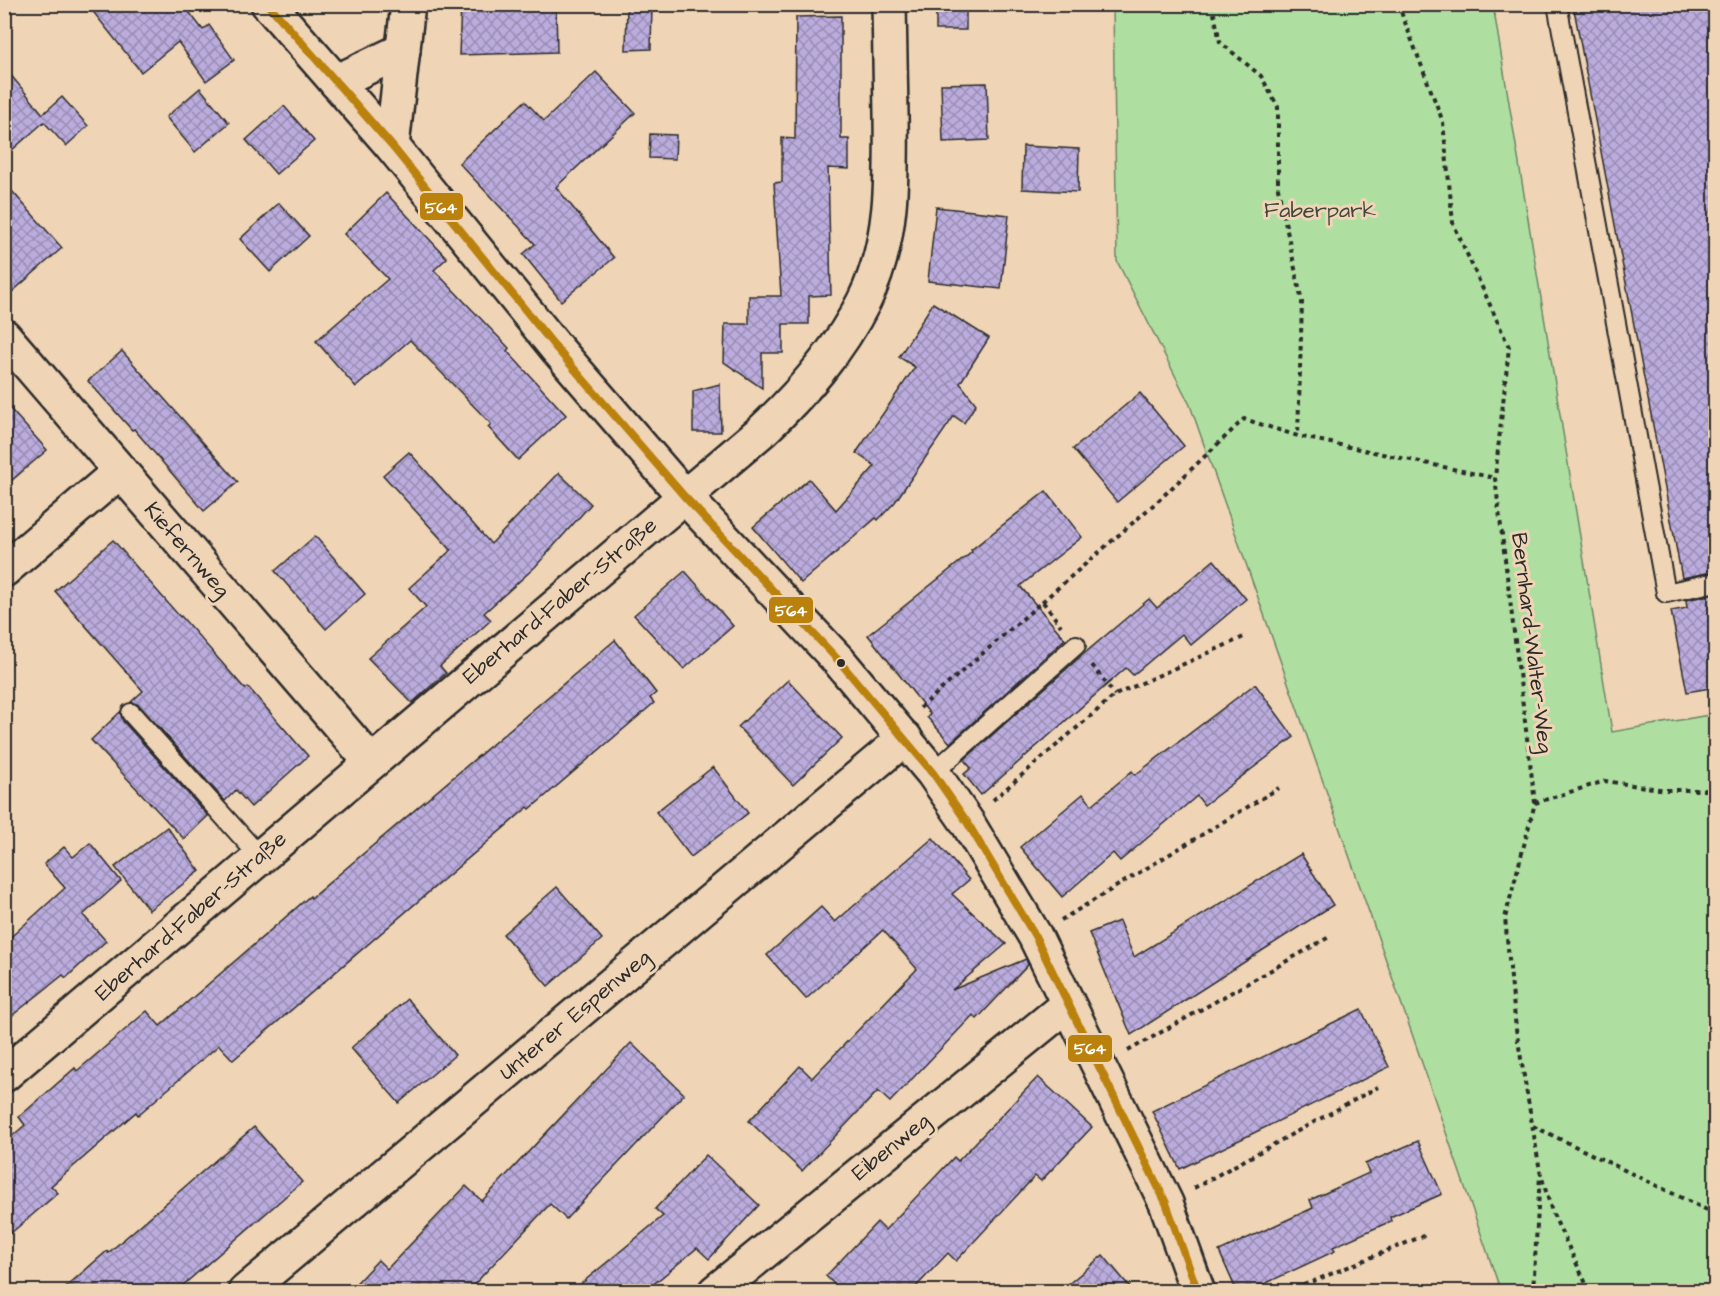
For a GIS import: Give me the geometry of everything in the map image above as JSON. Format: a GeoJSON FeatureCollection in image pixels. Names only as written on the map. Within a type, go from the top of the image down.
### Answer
{"type":"FeatureCollection","features":[{"type":"Feature","properties":{"kind":"street"},"geometry":{"type":"LineString","coordinates":[[268,4],[392,146],[557,349],[684,496],[839,661],[933,773],[967,822],[1035,936],[1166,1203],[1198,1292]]}},
{"type":"Feature","properties":{"kind":"street"},"geometry":{"type":"LineString","coordinates":[[392,146],[408,4]]}},
{"type":"Feature","properties":{"kind":"street","name":"Eberhard-Faber-Straße"},"geometry":{"type":"LineString","coordinates":[[4,1075],[763,430],[792,402],[835,351],[864,300],[878,265],[884,237],[892,180],[889,4]]}},
{"type":"Feature","properties":{"kind":"street"},"geometry":{"type":"LineString","coordinates":[[336,82],[403,50]]}},
{"type":"Feature","properties":{"kind":"street","name":"Kiefernweg"},"geometry":{"type":"LineString","coordinates":[[4,336],[371,762]]}},
{"type":"Feature","properties":{"kind":"street"},"geometry":{"type":"LineString","coordinates":[[4,570],[120,472]]}},
{"type":"Feature","properties":{"kind":"street","name":"Unterer Espenweg"},"geometry":{"type":"LineString","coordinates":[[245,1292],[901,733]]}},
{"type":"Feature","properties":{"kind":"street","name":"Eibenweg"},"geometry":{"type":"LineString","coordinates":[[715,1292],[1067,1005]]}},
{"type":"Feature","properties":{"kind":"lane"},"geometry":{"type":"LineString","coordinates":[[1557,4],[1666,593],[1716,582]]}},
{"type":"Feature","properties":{"kind":"lane"},"geometry":{"type":"LineString","coordinates":[[933,773],[1076,645]]}},
{"type":"Feature","properties":{"kind":"lane"},"geometry":{"type":"LineString","coordinates":[[131,713],[260,857]]}},
{"type":"Feature","properties":{"kind":"path"},"geometry":{"type":"LineString","coordinates":[[1212,4],[1220,42],[1261,76],[1278,107],[1278,188],[1302,302],[1298,436]]}},
{"type":"Feature","properties":{"kind":"path","name":"Bernhard-Walter-Weg"},"geometry":{"type":"LineString","coordinates":[[1398,4],[1443,122],[1453,224],[1509,347],[1495,478],[1535,803],[1505,918],[1516,1029],[1540,1171],[1552,1212],[1590,1292]]}},
{"type":"Feature","properties":{"kind":"path"},"geometry":{"type":"LineString","coordinates":[[901,733],[1159,501],[1244,419],[1298,436],[1495,478]]}},
{"type":"Feature","properties":{"kind":"path"},"geometry":{"type":"LineString","coordinates":[[967,822],[1115,695],[1246,636]]}},
{"type":"Feature","properties":{"kind":"path"},"geometry":{"type":"LineString","coordinates":[[1535,803],[1605,781],[1666,790],[1716,790]]}},
{"type":"Feature","properties":{"kind":"path"},"geometry":{"type":"LineString","coordinates":[[1035,936],[1279,788]]}},
{"type":"Feature","properties":{"kind":"path"},"geometry":{"type":"LineString","coordinates":[[1098,1067],[1331,936]]}},
{"type":"Feature","properties":{"kind":"path"},"geometry":{"type":"LineString","coordinates":[[1166,1203],[1378,1087]]}},
{"type":"Feature","properties":{"kind":"path"},"geometry":{"type":"LineString","coordinates":[[1533,1126],[1705,1209],[1716,1212]]}},
{"type":"Feature","properties":{"kind":"path"},"geometry":{"type":"LineString","coordinates":[[1533,1292],[1540,1171]]}},
{"type":"Feature","properties":{"kind":"path"},"geometry":{"type":"LineString","coordinates":[[1287,1292],[1428,1234]]}},
{"type":"Feature","properties":{"kind":"green space","name":"Faberpark"},"geometry":{"type":"Polygon","coordinates":[[[1113,5],[1493,5],[1612,732],[1715,714],[1715,1291],[1499,1291],[1410,1028],[1190,405],[1117,261],[1113,5]]]}},
{"type":"Feature","properties":{"kind":"building"},"geometry":{"type":"Polygon","coordinates":[[[87,4],[183,4],[203,30],[209,25],[234,60],[206,81],[178,42],[141,72],[87,4]]]}},
{"type":"Feature","properties":{"kind":"building"},"geometry":{"type":"Polygon","coordinates":[[[461,4],[556,4],[557,52],[459,55],[461,4]]]}},
{"type":"Feature","properties":{"kind":"building"},"geometry":{"type":"Polygon","coordinates":[[[627,4],[652,4],[651,49],[626,50],[627,4]]]}},
{"type":"Feature","properties":{"kind":"building"},"geometry":{"type":"Polygon","coordinates":[[[936,4],[966,4],[966,30],[936,30],[936,4]]]}},
{"type":"Feature","properties":{"kind":"building"},"geometry":{"type":"Polygon","coordinates":[[[1573,4],[1716,4],[1716,571],[1682,578],[1573,4]]]}},
{"type":"Feature","properties":{"kind":"building"},"geometry":{"type":"Polygon","coordinates":[[[841,16],[841,139],[849,139],[849,169],[828,168],[831,295],[809,296],[809,324],[783,324],[783,353],[762,353],[762,388],[724,362],[725,324],[749,324],[749,296],[781,296],[774,183],[782,182],[782,138],[795,139],[796,17],[841,16]]]}},
{"type":"Feature","properties":{"kind":"building"},"geometry":{"type":"Polygon","coordinates":[[[4,67],[43,114],[62,97],[88,126],[66,146],[44,122],[4,157],[4,67]]]}},
{"type":"Feature","properties":{"kind":"building"},"geometry":{"type":"Polygon","coordinates":[[[596,72],[635,113],[556,187],[614,258],[561,301],[523,254],[535,244],[459,163],[525,101],[544,121],[596,72]]]}},
{"type":"Feature","properties":{"kind":"building"},"geometry":{"type":"Polygon","coordinates":[[[987,83],[989,140],[943,142],[941,84],[987,83]]]}},
{"type":"Feature","properties":{"kind":"building"},"geometry":{"type":"Polygon","coordinates":[[[200,88],[229,123],[195,152],[166,117],[200,88]]]}},
{"type":"Feature","properties":{"kind":"building"},"geometry":{"type":"Polygon","coordinates":[[[284,106],[314,141],[276,174],[246,140],[284,106]]]}},
{"type":"Feature","properties":{"kind":"building"},"geometry":{"type":"Polygon","coordinates":[[[650,134],[676,135],[675,159],[649,158],[650,134]]]}},
{"type":"Feature","properties":{"kind":"building"},"geometry":{"type":"Polygon","coordinates":[[[1023,146],[1079,149],[1078,192],[1022,189],[1023,146]]]}},
{"type":"Feature","properties":{"kind":"building"},"geometry":{"type":"Polygon","coordinates":[[[4,182],[62,248],[4,299],[4,182]]]}},
{"type":"Feature","properties":{"kind":"building"},"geometry":{"type":"Polygon","coordinates":[[[386,193],[447,258],[434,270],[509,348],[507,351],[566,415],[518,460],[488,427],[491,424],[410,340],[356,387],[316,341],[388,279],[344,234],[386,193]]]}},
{"type":"Feature","properties":{"kind":"building"},"geometry":{"type":"Polygon","coordinates":[[[279,203],[309,236],[270,272],[240,239],[279,203]]]}},
{"type":"Feature","properties":{"kind":"building"},"geometry":{"type":"Polygon","coordinates":[[[936,207],[1009,215],[1001,289],[928,281],[936,207]]]}},
{"type":"Feature","properties":{"kind":"building"},"geometry":{"type":"Polygon","coordinates":[[[933,303],[989,338],[960,383],[976,404],[964,423],[954,416],[895,502],[878,520],[876,518],[801,583],[753,527],[809,479],[836,510],[875,466],[856,453],[915,367],[899,357],[933,303]]]}},
{"type":"Feature","properties":{"kind":"building"},"geometry":{"type":"Polygon","coordinates":[[[122,351],[238,482],[204,511],[134,429],[132,430],[88,381],[122,351]]]}},
{"type":"Feature","properties":{"kind":"building"},"geometry":{"type":"Polygon","coordinates":[[[720,384],[721,432],[693,432],[693,391],[720,384]]]}},
{"type":"Feature","properties":{"kind":"building"},"geometry":{"type":"Polygon","coordinates":[[[1140,393],[1184,446],[1117,502],[1073,449],[1140,393]]]}},
{"type":"Feature","properties":{"kind":"building"},"geometry":{"type":"Polygon","coordinates":[[[4,402],[47,450],[4,487],[4,402]]]}},
{"type":"Feature","properties":{"kind":"building"},"geometry":{"type":"Polygon","coordinates":[[[409,452],[491,544],[559,473],[591,504],[535,567],[484,613],[491,620],[440,666],[446,673],[412,703],[368,658],[426,607],[409,588],[451,550],[383,475],[409,452]]]}},
{"type":"Feature","properties":{"kind":"building"},"geometry":{"type":"Polygon","coordinates":[[[1046,491],[1082,537],[1020,586],[1065,639],[950,743],[927,717],[930,714],[868,635],[1046,491]]]}},
{"type":"Feature","properties":{"kind":"building"},"geometry":{"type":"Polygon","coordinates":[[[315,536],[365,594],[326,629],[275,571],[315,536]]]}},
{"type":"Feature","properties":{"kind":"building"},"geometry":{"type":"Polygon","coordinates":[[[113,540],[245,689],[248,687],[308,756],[251,807],[236,790],[225,801],[139,705],[131,702],[143,691],[55,591],[113,540]]]}},
{"type":"Feature","properties":{"kind":"building"},"geometry":{"type":"Polygon","coordinates":[[[1214,560],[1246,599],[1191,645],[1182,634],[1133,675],[1126,668],[981,795],[964,774],[971,768],[964,760],[1149,599],[1157,608],[1214,560]]]}},
{"type":"Feature","properties":{"kind":"building"},"geometry":{"type":"Polygon","coordinates":[[[685,571],[733,626],[684,669],[634,615],[685,571]]]}},
{"type":"Feature","properties":{"kind":"building"},"geometry":{"type":"Polygon","coordinates":[[[1716,594],[1716,687],[1687,692],[1671,611],[1687,608],[1686,600],[1716,594]]]}},
{"type":"Feature","properties":{"kind":"building"},"geometry":{"type":"Polygon","coordinates":[[[615,640],[656,693],[650,698],[654,703],[530,809],[528,807],[233,1060],[219,1045],[138,1115],[136,1112],[51,1186],[58,1193],[4,1239],[4,1143],[25,1125],[19,1117],[75,1068],[77,1071],[147,1011],[160,1026],[310,896],[311,898],[615,640]]]}},
{"type":"Feature","properties":{"kind":"building"},"geometry":{"type":"Polygon","coordinates":[[[788,680],[842,738],[793,785],[738,727],[788,680]]]}},
{"type":"Feature","properties":{"kind":"building"},"geometry":{"type":"Polygon","coordinates":[[[1255,684],[1294,737],[1204,805],[1197,796],[1120,861],[1113,853],[1062,897],[1020,847],[1083,794],[1092,805],[1132,771],[1135,775],[1255,684]]]}},
{"type":"Feature","properties":{"kind":"building"},"geometry":{"type":"Polygon","coordinates":[[[120,712],[123,721],[208,816],[184,839],[91,740],[120,712]]]}},
{"type":"Feature","properties":{"kind":"building"},"geometry":{"type":"Polygon","coordinates":[[[713,767],[748,813],[691,857],[656,812],[713,767]]]}},
{"type":"Feature","properties":{"kind":"building"},"geometry":{"type":"Polygon","coordinates":[[[167,827],[200,871],[149,910],[115,867],[167,827]]]}},
{"type":"Feature","properties":{"kind":"building"},"geometry":{"type":"Polygon","coordinates":[[[933,838],[969,880],[952,894],[1006,944],[952,990],[1026,959],[1028,965],[977,1019],[973,1015],[890,1102],[878,1091],[802,1171],[749,1121],[800,1066],[812,1078],[917,969],[883,930],[806,999],[767,955],[821,907],[835,922],[933,838]]]}},
{"type":"Feature","properties":{"kind":"building"},"geometry":{"type":"Polygon","coordinates":[[[90,843],[121,881],[83,915],[106,941],[66,978],[63,975],[4,1022],[4,943],[65,888],[44,864],[64,847],[73,857],[90,843]]]}},
{"type":"Feature","properties":{"kind":"building"},"geometry":{"type":"Polygon","coordinates":[[[1301,854],[1333,905],[1131,1035],[1089,933],[1119,921],[1134,957],[1301,854]]]}},
{"type":"Feature","properties":{"kind":"building"},"geometry":{"type":"Polygon","coordinates":[[[557,887],[602,939],[548,986],[503,934],[557,887]]]}},
{"type":"Feature","properties":{"kind":"building"},"geometry":{"type":"Polygon","coordinates":[[[407,999],[455,1055],[399,1103],[351,1048],[407,999]]]}},
{"type":"Feature","properties":{"kind":"building"},"geometry":{"type":"Polygon","coordinates":[[[1361,1009],[1389,1067],[1180,1169],[1152,1111],[1361,1009]]]}},
{"type":"Feature","properties":{"kind":"building"},"geometry":{"type":"Polygon","coordinates":[[[631,1043],[684,1094],[566,1219],[550,1204],[467,1292],[348,1292],[378,1260],[387,1269],[466,1186],[482,1201],[631,1043]]]}},
{"type":"Feature","properties":{"kind":"building"},"geometry":{"type":"Polygon","coordinates":[[[1038,1077],[1092,1127],[1041,1181],[1035,1176],[956,1261],[948,1253],[911,1292],[842,1292],[826,1276],[877,1222],[885,1230],[954,1157],[958,1161],[1038,1077]]]}},
{"type":"Feature","properties":{"kind":"building"},"geometry":{"type":"Polygon","coordinates":[[[254,1127],[302,1182],[175,1292],[60,1292],[107,1251],[108,1253],[254,1127]]]}},
{"type":"Feature","properties":{"kind":"building"},"geometry":{"type":"Polygon","coordinates":[[[1418,1141],[1442,1194],[1390,1217],[1391,1221],[1333,1247],[1335,1251],[1247,1292],[1237,1292],[1219,1251],[1313,1208],[1310,1200],[1369,1173],[1365,1164],[1418,1141]]]}},
{"type":"Feature","properties":{"kind":"building"},"geometry":{"type":"Polygon","coordinates":[[[706,1155],[759,1205],[709,1259],[697,1248],[644,1292],[571,1292],[663,1216],[655,1209],[706,1155]]]}},
{"type":"Feature","properties":{"kind":"building"},"geometry":{"type":"Polygon","coordinates":[[[1103,1255],[1134,1292],[1059,1292],[1103,1255]]]}},
{"type":"Feature","properties":{"kind":"transit line","name":"564"},"geometry":{"type":"LineString","coordinates":[[268,4],[392,146],[557,349],[684,496],[839,661],[933,773],[967,822],[1035,936],[1166,1203],[1198,1292]]}}]}
